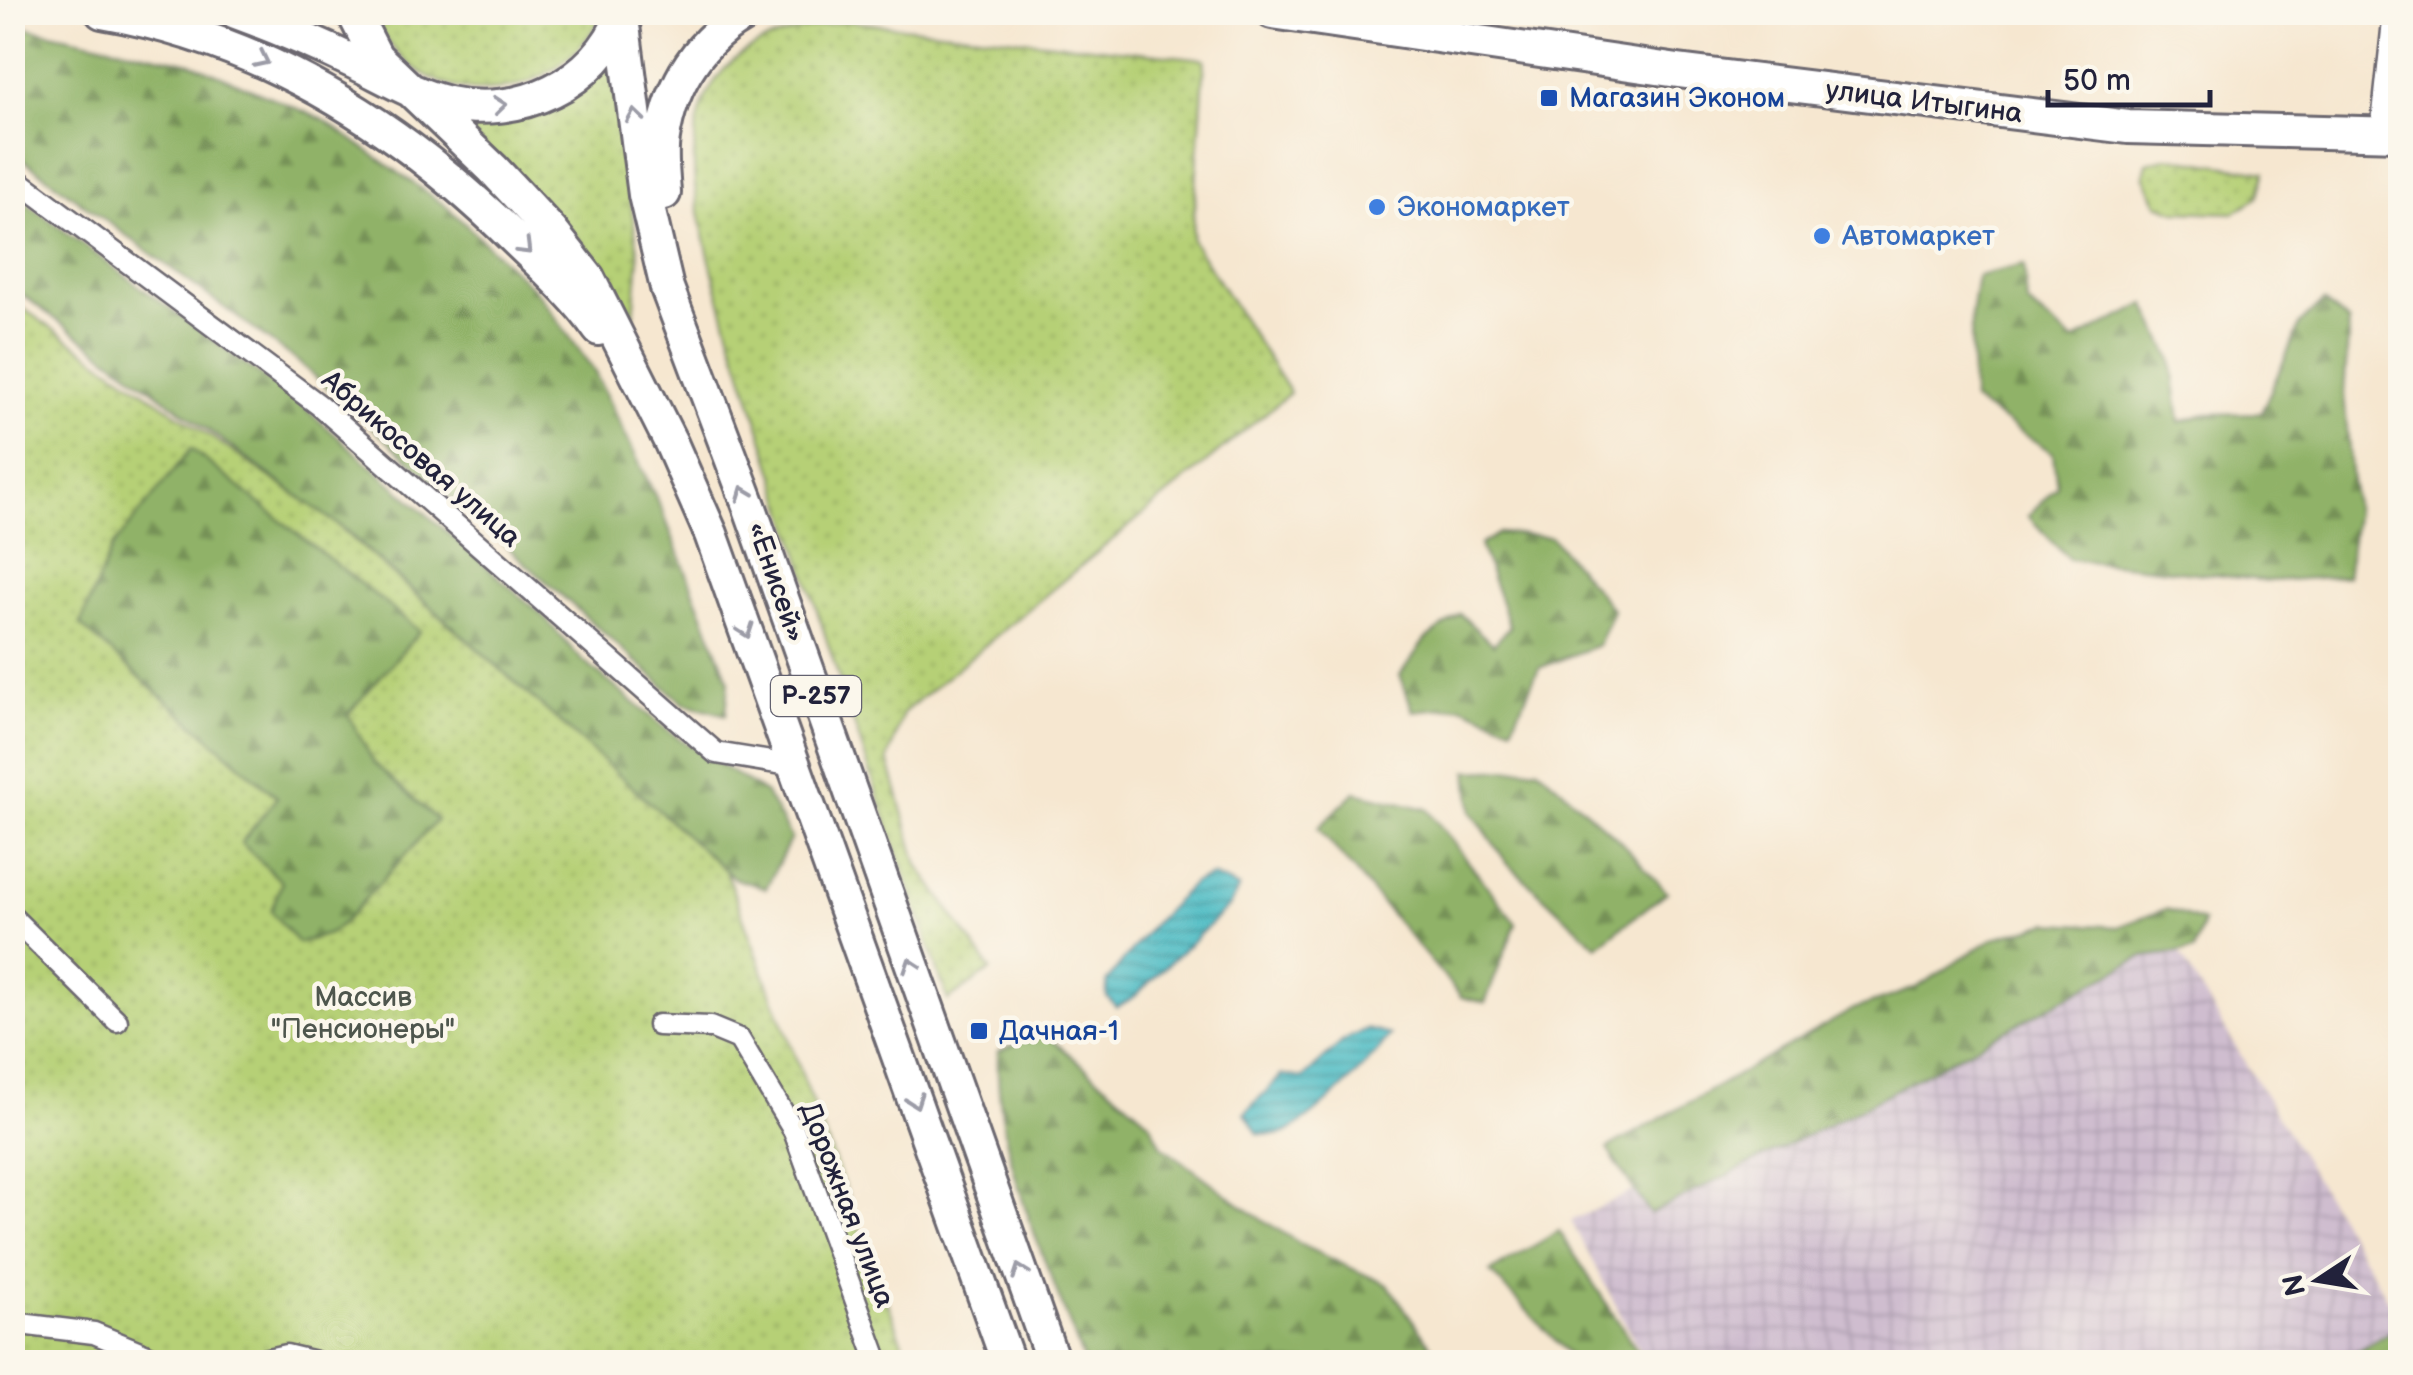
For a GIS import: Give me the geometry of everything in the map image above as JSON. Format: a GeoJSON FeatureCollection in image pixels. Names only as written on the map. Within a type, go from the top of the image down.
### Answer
{"type":"FeatureCollection","features":[{"type":"Feature","properties":{"kind":"main road","name":"Р-257"},"geometry":{"type":"LineString","coordinates":[[102,12],[181,30],[245,52],[334,96],[390,132],[465,189],[588,314],[671,442]]}},
{"type":"Feature","properties":{"kind":"main road","name":"«Енисей»"},"geometry":{"type":"LineString","coordinates":[[236,12],[446,103],[490,108],[533,101],[572,81],[603,50],[626,14]]}},
{"type":"Feature","properties":{"kind":"main road","name":"«Енисей»"},"geometry":{"type":"LineString","coordinates":[[353,12],[376,57],[406,87]]}},
{"type":"Feature","properties":{"kind":"main road"},"geometry":{"type":"LineString","coordinates":[[667,288],[662,140],[677,84],[707,43],[750,12]]}},
{"type":"Feature","properties":{"kind":"main road","name":"улица Итыгина"},"geometry":{"type":"LineString","coordinates":[[1272,12],[1697,74],[2128,126],[2390,134]]}},
{"type":"Feature","properties":{"kind":"main road","name":"«Енисей»"},"geometry":{"type":"LineString","coordinates":[[626,14],[645,195],[667,288],[750,508],[1053,1362]]}},
{"type":"Feature","properties":{"kind":"main road","name":"Р-257"},"geometry":{"type":"LineString","coordinates":[[406,87],[528,206],[588,278],[671,442]]}},
{"type":"Feature","properties":{"kind":"main road","name":"«Енисей»"},"geometry":{"type":"LineString","coordinates":[[671,442],[711,534],[1008,1362]]}},
{"type":"Feature","properties":{"kind":"street"},"geometry":{"type":"LineString","coordinates":[[2390,134],[2394,12]]}},
{"type":"Feature","properties":{"kind":"street","name":"Абрикосовая улица"},"geometry":{"type":"LineString","coordinates":[[12,176],[319,405],[716,753],[795,766]]}},
{"type":"Feature","properties":{"kind":"street"},"geometry":{"type":"LineString","coordinates":[[12,916],[116,1021]]}},
{"type":"Feature","properties":{"kind":"street","name":"Дорожная улица"},"geometry":{"type":"LineString","coordinates":[[658,1025],[710,1027],[739,1039],[794,1131],[878,1362]]}},
{"type":"Feature","properties":{"kind":"street"},"geometry":{"type":"LineString","coordinates":[[12,1323],[94,1333],[164,1362]]}},
{"type":"Feature","properties":{"kind":"street"},"geometry":{"type":"LineString","coordinates":[[254,1362],[286,1355],[315,1362]]}},
{"type":"Feature","properties":{"kind":"shaded area"},"geometry":{"type":"Polygon","coordinates":[[[2167,933],[2400,1319],[2400,1330],[2332,1362],[1646,1362],[1571,1221],[2167,933]]]}},
{"type":"Feature","properties":{"kind":"green space"},"geometry":{"type":"Polygon","coordinates":[[[372,13],[603,13],[581,46],[552,70],[520,85],[486,90],[452,86],[420,72],[393,48],[372,13]]]}},
{"type":"Feature","properties":{"kind":"green space"},"geometry":{"type":"Polygon","coordinates":[[[845,21],[1205,59],[1192,240],[1290,393],[903,713],[888,759],[918,865],[991,970],[948,1000],[880,803],[744,378],[716,282],[695,188],[694,157],[701,110],[717,78],[731,62],[783,35],[845,21]]]}},
{"type":"Feature","properties":{"kind":"green space"},"geometry":{"type":"Polygon","coordinates":[[[13,25],[191,63],[324,120],[446,206],[538,293],[594,371],[662,510],[729,681],[726,715],[683,703],[297,361],[13,152],[13,25]]]}},
{"type":"Feature","properties":{"kind":"green space"},"geometry":{"type":"Polygon","coordinates":[[[610,65],[639,257],[634,315],[579,240],[456,120],[503,120],[540,112],[573,95],[610,65]]]}},
{"type":"Feature","properties":{"kind":"green space"},"geometry":{"type":"Polygon","coordinates":[[[2168,157],[2265,172],[2257,198],[2233,213],[2176,211],[2158,204],[2144,175],[2147,163],[2168,157]]]}},
{"type":"Feature","properties":{"kind":"green space"},"geometry":{"type":"Polygon","coordinates":[[[13,193],[306,409],[540,613],[582,660],[671,733],[766,794],[791,838],[766,888],[735,879],[345,530],[13,288],[13,193]]]}},
{"type":"Feature","properties":{"kind":"green space"},"geometry":{"type":"Polygon","coordinates":[[[2024,265],[2027,303],[2073,341],[2146,304],[2172,360],[2180,422],[2205,414],[2261,413],[2300,324],[2323,302],[2349,322],[2344,394],[2355,516],[2347,576],[2269,581],[2069,559],[2028,516],[2057,486],[2053,453],[1972,400],[1971,315],[1977,276],[2024,265]]]}},
{"type":"Feature","properties":{"kind":"green space","name":"Массив \"Пенсионеры\""},"geometry":{"type":"Polygon","coordinates":[[[12,301],[327,516],[724,867],[910,1362],[13,1362],[12,301]]]}},
{"type":"Feature","properties":{"kind":"green space"},"geometry":{"type":"Polygon","coordinates":[[[191,449],[420,631],[348,714],[374,763],[437,820],[345,921],[329,934],[298,943],[271,911],[282,882],[241,843],[277,797],[80,625],[112,548],[191,449]]]}},
{"type":"Feature","properties":{"kind":"green space"},"geometry":{"type":"Polygon","coordinates":[[[1499,533],[1551,537],[1613,610],[1598,645],[1539,668],[1512,727],[1462,706],[1413,711],[1400,675],[1425,640],[1460,614],[1493,645],[1510,627],[1480,545],[1499,533]]]}},
{"type":"Feature","properties":{"kind":"green space"},"geometry":{"type":"Polygon","coordinates":[[[1538,768],[1619,840],[1667,892],[1597,946],[1507,863],[1472,812],[1468,771],[1538,768]]]}},
{"type":"Feature","properties":{"kind":"green space"},"geometry":{"type":"Polygon","coordinates":[[[1355,792],[1427,809],[1516,923],[1485,1003],[1461,997],[1318,828],[1355,792]]]}},
{"type":"Feature","properties":{"kind":"green space"},"geometry":{"type":"Polygon","coordinates":[[[2166,909],[2203,922],[2193,951],[2142,957],[1863,1107],[1650,1214],[1607,1149],[1854,1009],[1916,988],[1994,938],[2050,923],[2118,927],[2166,909]]]}},
{"type":"Feature","properties":{"kind":"green space"},"geometry":{"type":"Polygon","coordinates":[[[1043,1032],[1150,1122],[1162,1146],[1249,1211],[1307,1248],[1388,1285],[1442,1362],[1084,1362],[1026,1210],[999,1092],[998,1052],[1043,1032]]]}},
{"type":"Feature","properties":{"kind":"green space"},"geometry":{"type":"Polygon","coordinates":[[[1559,1231],[1643,1362],[1576,1362],[1490,1272],[1559,1231]]]}},
{"type":"Feature","properties":{"kind":"green space"},"geometry":{"type":"Polygon","coordinates":[[[2400,1326],[2400,1362],[2338,1362],[2400,1326]]]}},
{"type":"Feature","properties":{"kind":"water"},"geometry":{"type":"Polygon","coordinates":[[[1212,876],[1239,888],[1229,906],[1134,997],[1117,1007],[1107,997],[1107,981],[1152,925],[1193,883],[1212,876]]]}},
{"type":"Feature","properties":{"kind":"water"},"geometry":{"type":"Polygon","coordinates":[[[1366,1029],[1390,1035],[1340,1090],[1294,1128],[1280,1135],[1258,1134],[1245,1113],[1282,1075],[1303,1078],[1343,1041],[1366,1029]]]}},
{"type":"Feature","properties":{"kind":"place","name":"Магазин Эконом"},"geometry":{"type":"Point","coordinates":[1549,98]}},
{"type":"Feature","properties":{"kind":"place","name":"Экономаркет"},"geometry":{"type":"Point","coordinates":[1377,207]}},
{"type":"Feature","properties":{"kind":"place","name":"Автомаркет"},"geometry":{"type":"Point","coordinates":[1822,236]}},
{"type":"Feature","properties":{"kind":"place","name":"Дачная-1"},"geometry":{"type":"Point","coordinates":[979,1031]}}]}
